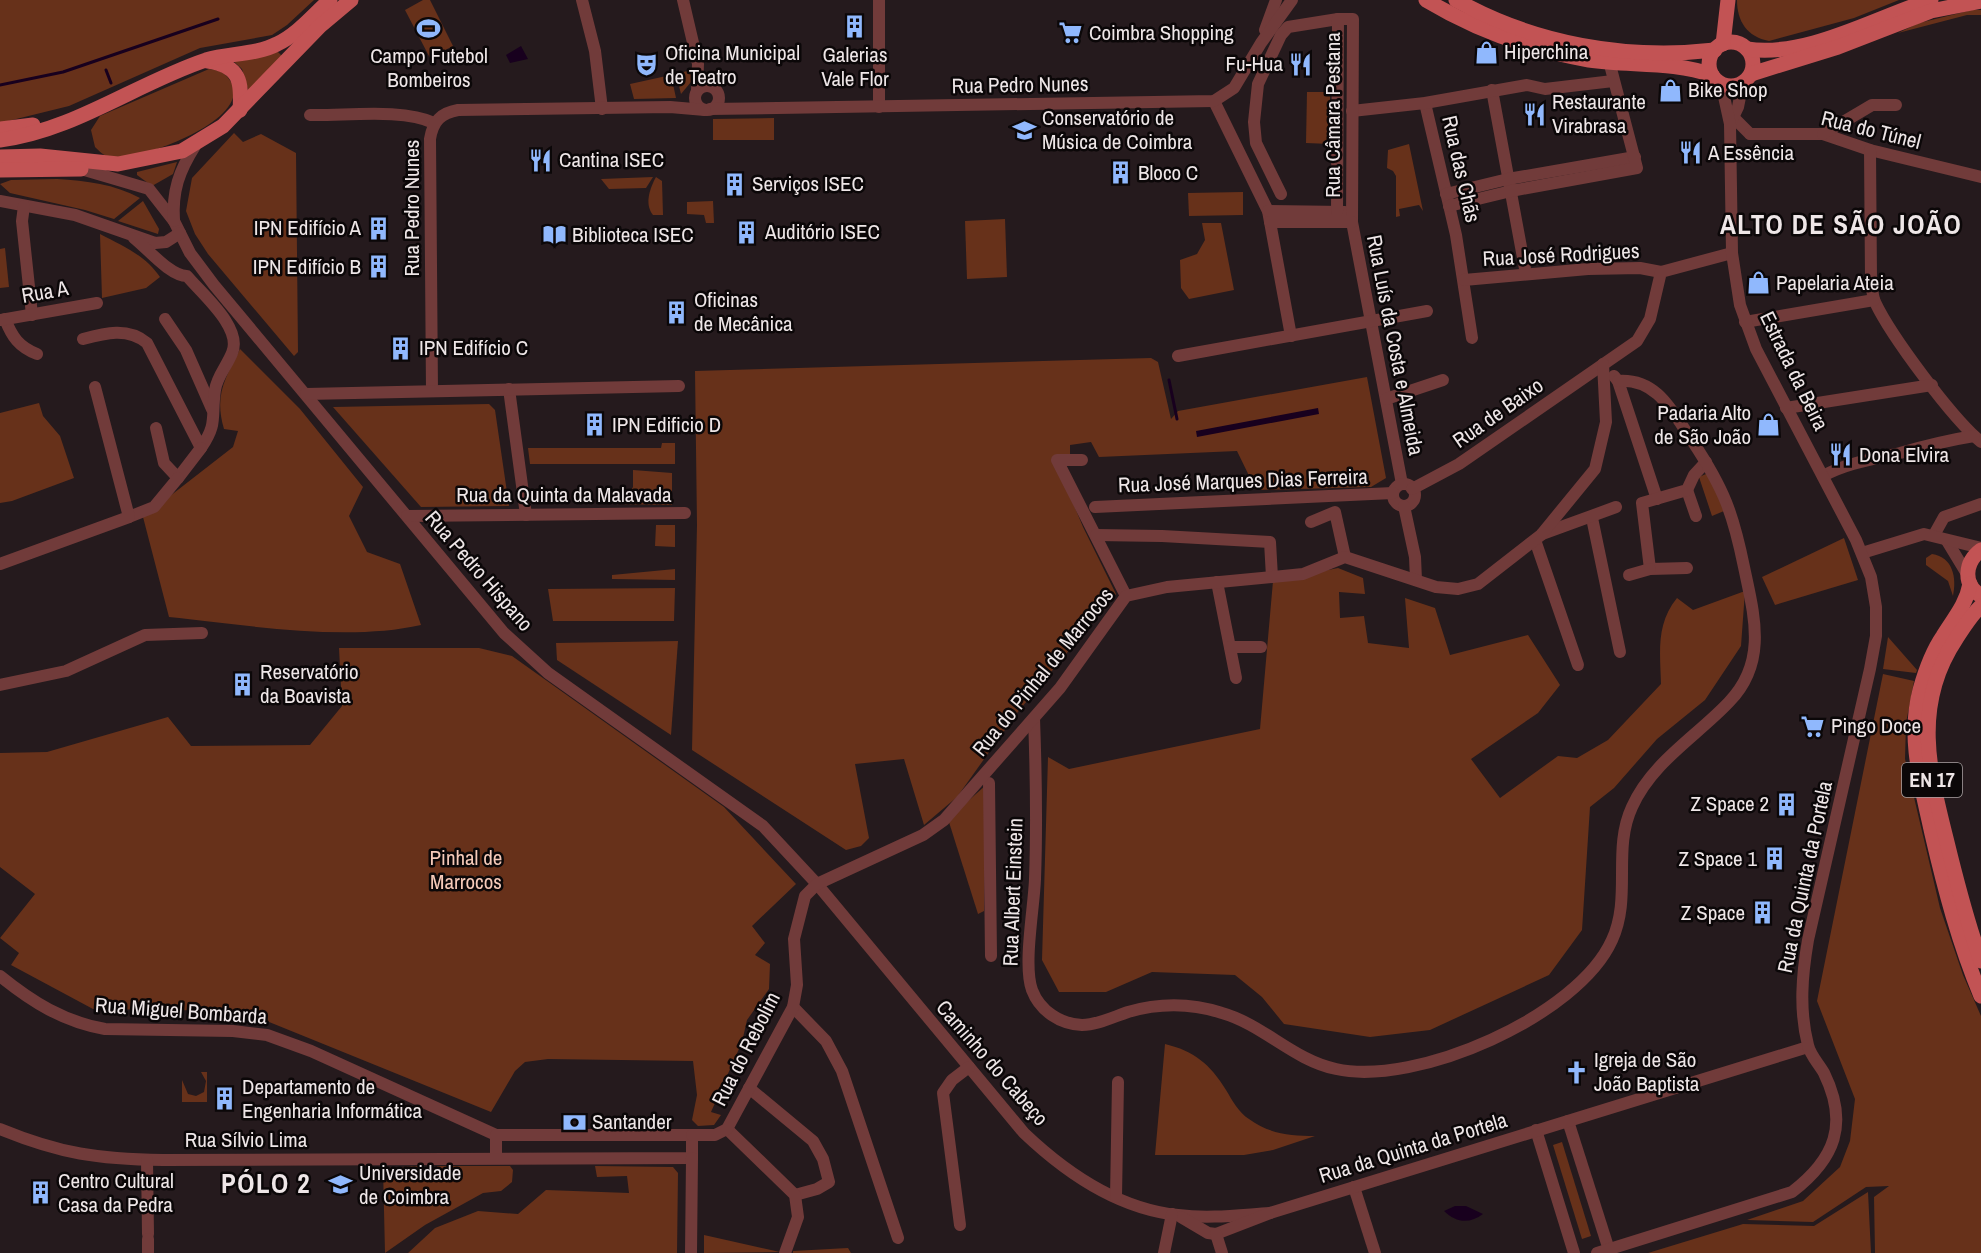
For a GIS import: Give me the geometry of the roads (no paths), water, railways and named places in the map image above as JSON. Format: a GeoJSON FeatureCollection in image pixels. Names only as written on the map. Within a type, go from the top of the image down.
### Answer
{"type":"FeatureCollection","features":[{"type":"Feature","properties":{"kind":"main road"},"geometry":{"type":"LineString","coordinates":[[0,140],[29,135],[205,61],[277,45],[293,34],[330,0]]}},
{"type":"Feature","properties":{"kind":"main road"},"geometry":{"type":"LineString","coordinates":[[0,170],[81,169],[172,154],[195,146],[214,134],[240,110],[320,26],[351,0]]}},
{"type":"Feature","properties":{"kind":"main road"},"geometry":{"type":"LineString","coordinates":[[1426,0],[1502,37],[1555,52],[1609,62],[1684,66],[1732,86],[1747,78],[1838,47],[1931,11],[1981,1]]}},
{"type":"Feature","properties":{"kind":"main road"},"geometry":{"type":"LineString","coordinates":[[1456,0],[1503,24],[1578,45],[1668,53],[1719,47],[1744,47],[1769,52],[1796,47],[1932,0]]}},
{"type":"Feature","properties":{"kind":"main road"},"geometry":{"type":"LineString","coordinates":[[1716,79],[1710,62],[1719,47],[1729,3]]}},
{"type":"Feature","properties":{"kind":"main road"},"geometry":{"type":"LineString","coordinates":[[1729,3],[1744,47],[1753,61],[1747,78]]}},
{"type":"Feature","properties":{"kind":"main road"},"geometry":{"type":"LineString","coordinates":[[205,61],[223,63],[237,75],[241,85],[240,110]]}},
{"type":"Feature","properties":{"kind":"main road"},"geometry":{"type":"LineString","coordinates":[[0,129],[62,122]]}},
{"type":"Feature","properties":{"kind":"main road"},"geometry":{"type":"LineString","coordinates":[[0,157],[40,156],[118,164]]}},
{"type":"Feature","properties":{"kind":"main road"},"geometry":{"type":"LineString","coordinates":[[1981,549],[1969,564],[1968,579],[1981,596]]}},
{"type":"Feature","properties":{"kind":"main road","name":"EN 17"},"geometry":{"type":"LineString","coordinates":[[1968,579],[1965,605],[1936,647],[1925,675],[1917,704],[1915,742],[1917,768],[1946,893],[1961,943],[1981,996]]}},
{"type":"Feature","properties":{"kind":"main road","name":"EN 17"},"geometry":{"type":"LineString","coordinates":[[1981,606],[1950,648],[1937,678],[1928,718],[1927,743],[1934,792],[1956,879],[1981,962]]}},
{"type":"Feature","properties":{"kind":"street"},"geometry":{"type":"LineString","coordinates":[[582,0],[595,51],[602,109]]}},
{"type":"Feature","properties":{"kind":"street"},"geometry":{"type":"LineString","coordinates":[[683,0],[698,64],[696,94],[699,107],[708,110],[719,101],[717,91],[698,64]]}},
{"type":"Feature","properties":{"kind":"street"},"geometry":{"type":"LineString","coordinates":[[879,0],[879,106]]}},
{"type":"Feature","properties":{"kind":"street"},"geometry":{"type":"LineString","coordinates":[[1261,43],[1276,0]]}},
{"type":"Feature","properties":{"kind":"street"},"geometry":{"type":"LineString","coordinates":[[1291,336],[1269,216],[1214,101],[1234,88],[1261,43],[1292,0]]}},
{"type":"Feature","properties":{"kind":"street","name":"Rua Câmara Pestana"},"geometry":{"type":"LineString","coordinates":[[1337,212],[1338,19]]}},
{"type":"Feature","properties":{"kind":"street","name":"Rua Câmara Pestana"},"geometry":{"type":"LineString","coordinates":[[1281,194],[1256,143],[1254,122],[1258,84],[1281,35],[1288,27],[1338,19],[1353,19],[1352,217]]}},
{"type":"Feature","properties":{"kind":"street"},"geometry":{"type":"LineString","coordinates":[[1448,200],[1510,185],[1637,168],[1609,62]]}},
{"type":"Feature","properties":{"kind":"street"},"geometry":{"type":"LineString","coordinates":[[1731,120],[1747,78]]}},
{"type":"Feature","properties":{"kind":"street"},"geometry":{"type":"LineString","coordinates":[[1716,79],[1731,120],[1750,134],[1730,146]]}},
{"type":"Feature","properties":{"kind":"street"},"geometry":{"type":"LineString","coordinates":[[1352,111],[1425,103],[1527,85],[1545,89],[1613,81]]}},
{"type":"Feature","properties":{"kind":"street","name":"Rua Pedro Nunes"},"geometry":{"type":"LineString","coordinates":[[670,107],[696,94],[705,86],[750,109]]}},
{"type":"Feature","properties":{"kind":"street"},"geometry":{"type":"LineString","coordinates":[[1492,90],[1526,274]]}},
{"type":"Feature","properties":{"kind":"street","name":"Rua Pedro Nunes"},"geometry":{"type":"LineString","coordinates":[[432,391],[430,139],[434,123],[448,112],[458,110],[670,107],[708,110],[1214,101]]}},
{"type":"Feature","properties":{"kind":"street","name":"Rua das Chãs"},"geometry":{"type":"LineString","coordinates":[[1425,103],[1448,200],[1464,280],[1472,338]]}},
{"type":"Feature","properties":{"kind":"street"},"geometry":{"type":"LineString","coordinates":[[1824,134],[1872,105],[1896,105]]}},
{"type":"Feature","properties":{"kind":"street"},"geometry":{"type":"LineString","coordinates":[[310,115],[400,116],[423,118],[434,123]]}},
{"type":"Feature","properties":{"kind":"street","name":"Estrada da Beira"},"geometry":{"type":"LineString","coordinates":[[1731,120],[1732,253],[1736,288],[1745,322],[1756,349],[1862,553]]}},
{"type":"Feature","properties":{"kind":"street","name":"Rua do Túnel"},"geometry":{"type":"LineString","coordinates":[[1750,134],[1824,134],[1870,150],[1981,177]]}},
{"type":"Feature","properties":{"kind":"street","name":"Rua Pedro Hispano"},"geometry":{"type":"LineString","coordinates":[[174,221],[174,188],[183,165],[195,146]]}},
{"type":"Feature","properties":{"kind":"street"},"geometry":{"type":"LineString","coordinates":[[1870,150],[1871,279],[1874,300],[1900,343],[1978,439]]}},
{"type":"Feature","properties":{"kind":"street","name":"Rua Pedro Hispano"},"geometry":{"type":"LineString","coordinates":[[81,169],[149,189],[174,221],[200,267],[507,637],[548,673],[763,826],[817,884]]}},
{"type":"Feature","properties":{"kind":"street"},"geometry":{"type":"LineString","coordinates":[[0,201],[75,215],[155,243],[166,242],[180,233]]}},
{"type":"Feature","properties":{"kind":"street"},"geometry":{"type":"LineString","coordinates":[[24,206],[22,221],[32,315]]}},
{"type":"Feature","properties":{"kind":"street","name":"Rua Câmara Pestana"},"geometry":{"type":"LineString","coordinates":[[1269,216],[1337,212],[1352,217]]}},
{"type":"Feature","properties":{"kind":"street","name":"Rua Câmara Pestana"},"geometry":{"type":"LineString","coordinates":[[1269,216],[1352,217]]}},
{"type":"Feature","properties":{"kind":"street","name":"Rua Luís da Costa e Almeida"},"geometry":{"type":"LineString","coordinates":[[1352,217],[1402,489]]}},
{"type":"Feature","properties":{"kind":"street"},"geometry":{"type":"LineString","coordinates":[[134,237],[178,276],[187,276],[200,267]]}},
{"type":"Feature","properties":{"kind":"street"},"geometry":{"type":"LineString","coordinates":[[162,262],[161,252],[166,242]]}},
{"type":"Feature","properties":{"kind":"street"},"geometry":{"type":"LineString","coordinates":[[1603,364],[1636,341],[1650,319],[1661,272],[1732,253]]}},
{"type":"Feature","properties":{"kind":"street","name":"Rua José Rodrigues"},"geometry":{"type":"LineString","coordinates":[[1464,280],[1640,268],[1661,272]]}},
{"type":"Feature","properties":{"kind":"street"},"geometry":{"type":"LineString","coordinates":[[0,564],[154,507],[213,430],[215,390],[219,375],[235,344],[229,324],[187,276]]}},
{"type":"Feature","properties":{"kind":"street"},"geometry":{"type":"LineString","coordinates":[[1745,322],[1874,300]]}},
{"type":"Feature","properties":{"kind":"street","name":"Rua A"},"geometry":{"type":"LineString","coordinates":[[2,319],[97,303]]}},
{"type":"Feature","properties":{"kind":"street"},"geometry":{"type":"LineString","coordinates":[[1178,356],[1427,310]]}},
{"type":"Feature","properties":{"kind":"street"},"geometry":{"type":"LineString","coordinates":[[2,319],[10,334],[23,348],[37,354]]}},
{"type":"Feature","properties":{"kind":"street"},"geometry":{"type":"LineString","coordinates":[[165,319],[186,350],[214,413]]}},
{"type":"Feature","properties":{"kind":"street"},"geometry":{"type":"LineString","coordinates":[[83,339],[124,332],[138,335],[147,343],[201,448]]}},
{"type":"Feature","properties":{"kind":"street"},"geometry":{"type":"LineString","coordinates":[[1603,364],[1618,381],[1657,499]]}},
{"type":"Feature","properties":{"kind":"street"},"geometry":{"type":"LineString","coordinates":[[1311,522],[1335,512],[1345,557],[1436,587],[1458,589],[1478,584],[1538,537],[1595,469],[1606,422],[1603,364]]}},
{"type":"Feature","properties":{"kind":"street","name":"Rua de Baixo"},"geometry":{"type":"LineString","coordinates":[[1402,489],[1459,464],[1603,364]]}},
{"type":"Feature","properties":{"kind":"street"},"geometry":{"type":"LineString","coordinates":[[1386,399],[1443,380]]}},
{"type":"Feature","properties":{"kind":"street","name":"Rua Albert Einstein"},"geometry":{"type":"LineString","coordinates":[[1034,718],[1035,879],[1029,969],[1031,987],[1040,1004],[1048,1012],[1066,1022],[1084,1025],[1145,1008],[1179,1005],[1201,1007],[1248,1023],[1285,1048],[1323,1066],[1361,1073],[1420,1066],[1468,1050],[1521,1024],[1574,986],[1597,964],[1606,951],[1617,926],[1621,909],[1621,847],[1632,807],[1654,772],[1737,693],[1752,666],[1756,647],[1756,625],[1740,540],[1728,502],[1706,462],[1669,406],[1649,386],[1632,380],[1618,381]]}},
{"type":"Feature","properties":{"kind":"street"},"geometry":{"type":"LineString","coordinates":[[1786,408],[1932,385]]}},
{"type":"Feature","properties":{"kind":"street"},"geometry":{"type":"LineString","coordinates":[[306,394],[679,386]]}},
{"type":"Feature","properties":{"kind":"street"},"geometry":{"type":"LineString","coordinates":[[95,387],[129,517]]}},
{"type":"Feature","properties":{"kind":"street"},"geometry":{"type":"LineString","coordinates":[[509,389],[526,515]]}},
{"type":"Feature","properties":{"kind":"street"},"geometry":{"type":"LineString","coordinates":[[156,428],[164,462],[178,478]]}},
{"type":"Feature","properties":{"kind":"street"},"geometry":{"type":"LineString","coordinates":[[1823,476],[1836,469],[1862,461],[1941,441],[1978,439]]}},
{"type":"Feature","properties":{"kind":"street"},"geometry":{"type":"LineString","coordinates":[[1082,460],[1057,460],[1126,596]]}},
{"type":"Feature","properties":{"kind":"street"},"geometry":{"type":"LineString","coordinates":[[1696,516],[1687,490],[1694,475],[1706,462]]}},
{"type":"Feature","properties":{"kind":"street"},"geometry":{"type":"LineString","coordinates":[[1402,489],[1413,501],[1404,506],[1396,502],[1402,489]]}},
{"type":"Feature","properties":{"kind":"street","name":"Rua José Marques Dias Ferreira"},"geometry":{"type":"LineString","coordinates":[[1095,507],[1402,489]]}},
{"type":"Feature","properties":{"kind":"street"},"geometry":{"type":"LineString","coordinates":[[1650,569],[1642,503],[1687,490]]}},
{"type":"Feature","properties":{"kind":"street"},"geometry":{"type":"LineString","coordinates":[[1934,535],[1944,518],[1981,504]]}},
{"type":"Feature","properties":{"kind":"street"},"geometry":{"type":"LineString","coordinates":[[1404,506],[1415,557],[1416,580]]}},
{"type":"Feature","properties":{"kind":"street"},"geometry":{"type":"LineString","coordinates":[[1538,537],[1616,507]]}},
{"type":"Feature","properties":{"kind":"street","name":"Rua da Quinta da Malavada"},"geometry":{"type":"LineString","coordinates":[[407,516],[685,513]]}},
{"type":"Feature","properties":{"kind":"street"},"geometry":{"type":"LineString","coordinates":[[1592,518],[1620,652]]}},
{"type":"Feature","properties":{"kind":"street"},"geometry":{"type":"LineString","coordinates":[[1096,535],[1270,542],[1272,577]]}},
{"type":"Feature","properties":{"kind":"street"},"geometry":{"type":"LineString","coordinates":[[1862,553],[1913,536],[1934,535],[1947,541],[1981,549]]}},
{"type":"Feature","properties":{"kind":"street"},"geometry":{"type":"LineString","coordinates":[[1538,537],[1578,665]]}},
{"type":"Feature","properties":{"kind":"street"},"geometry":{"type":"LineString","coordinates":[[1947,541],[1968,579]]}},
{"type":"Feature","properties":{"kind":"street","name":"Rua da Quinta da Portela"},"geometry":{"type":"LineString","coordinates":[[1213,1231],[1808,1047],[1801,981],[1808,940],[1876,636],[1874,591],[1862,553]]}},
{"type":"Feature","properties":{"kind":"street","name":"Rua do Pinhal de Marrocos"},"geometry":{"type":"LineString","coordinates":[[817,884],[923,836],[944,820],[1060,688],[1126,596],[1167,587],[1303,574],[1345,557]]}},
{"type":"Feature","properties":{"kind":"street"},"geometry":{"type":"LineString","coordinates":[[1629,575],[1650,569],[1687,568]]}},
{"type":"Feature","properties":{"kind":"street"},"geometry":{"type":"LineString","coordinates":[[1217,582],[1236,678]]}},
{"type":"Feature","properties":{"kind":"street"},"geometry":{"type":"LineString","coordinates":[[0,685],[66,671],[145,635],[202,633]]}},
{"type":"Feature","properties":{"kind":"street"},"geometry":{"type":"LineString","coordinates":[[1230,647],[1261,647]]}},
{"type":"Feature","properties":{"kind":"street"},"geometry":{"type":"LineString","coordinates":[[989,783],[990,956]]}},
{"type":"Feature","properties":{"kind":"street","name":"Rua do Rebolim"},"geometry":{"type":"LineString","coordinates":[[692,1135],[715,1135],[727,1129],[793,1007],[797,985],[795,927],[805,896],[817,884]]}},
{"type":"Feature","properties":{"kind":"street","name":"Caminho do Cabeço"},"geometry":{"type":"LineString","coordinates":[[817,884],[1024,1133],[1047,1155],[1099,1190],[1175,1215],[1213,1231]]}},
{"type":"Feature","properties":{"kind":"street","name":"Rua Miguel Bombarda"},"geometry":{"type":"LineString","coordinates":[[0,976],[45,1009],[90,1026],[105,1029],[243,1031],[290,1042],[496,1135]]}},
{"type":"Feature","properties":{"kind":"street"},"geometry":{"type":"LineString","coordinates":[[793,1007],[826,1041],[842,1071],[898,1239]]}},
{"type":"Feature","properties":{"kind":"street"},"geometry":{"type":"LineString","coordinates":[[1568,1121],[1605,1252],[1783,1195],[1813,1176],[1829,1154],[1836,1128],[1834,1101],[1824,1073],[1808,1047]]}},
{"type":"Feature","properties":{"kind":"street"},"geometry":{"type":"LineString","coordinates":[[960,1225],[943,1093],[952,1080],[969,1067]]}},
{"type":"Feature","properties":{"kind":"street"},"geometry":{"type":"LineString","coordinates":[[1116,1197],[1118,1082]]}},
{"type":"Feature","properties":{"kind":"street"},"geometry":{"type":"LineString","coordinates":[[749,1088],[813,1141],[823,1159],[829,1182],[817,1189],[795,1195]]}},
{"type":"Feature","properties":{"kind":"street","name":"Rua Sílvio Lima"},"geometry":{"type":"LineString","coordinates":[[0,1129],[45,1147],[80,1155],[147,1160],[692,1158]]}},
{"type":"Feature","properties":{"kind":"street"},"geometry":{"type":"LineString","coordinates":[[727,1129],[795,1195],[798,1216],[785,1253]]}},
{"type":"Feature","properties":{"kind":"street"},"geometry":{"type":"LineString","coordinates":[[1536,1130],[1574,1253]]}},
{"type":"Feature","properties":{"kind":"street"},"geometry":{"type":"LineString","coordinates":[[496,1158],[496,1135],[692,1135],[691,1253]]}},
{"type":"Feature","properties":{"kind":"street"},"geometry":{"type":"LineString","coordinates":[[147,1160],[148,1253]]}},
{"type":"Feature","properties":{"kind":"street"},"geometry":{"type":"LineString","coordinates":[[1354,1187],[1375,1253]]}},
{"type":"Feature","properties":{"kind":"street","name":"Rua da Quinta da Portela"},"geometry":{"type":"LineString","coordinates":[[1212,1217],[1270,1212]]}},
{"type":"Feature","properties":{"kind":"street"},"geometry":{"type":"LineString","coordinates":[[1164,1253],[1175,1215]]}},
{"type":"Feature","properties":{"kind":"street","name":"Caminho do Cabeço"},"geometry":{"type":"LineString","coordinates":[[1175,1215],[1212,1217]]}},
{"type":"Feature","properties":{"kind":"street"},"geometry":{"type":"LineString","coordinates":[[1212,1217],[1203,1223],[1213,1231],[1222,1253]]}},
{"type":"Feature","properties":{"kind":"waterway"},"geometry":{"type":"LineString","coordinates":[[0,85],[63,72],[218,19]]}},
{"type":"Feature","properties":{"kind":"waterway"},"geometry":{"type":"LineString","coordinates":[[106,70],[111,83]]}},
{"type":"Feature","properties":{"kind":"waterway"},"geometry":{"type":"LineString","coordinates":[[1169,380],[1177,419]]}},
{"type":"Feature","properties":{"kind":"place","name":"Galerias Vale Flor"},"geometry":{"type":"Point","coordinates":[855,27]}},
{"type":"Feature","properties":{"kind":"place","name":"Campo Futebol Bombeiros"},"geometry":{"type":"Point","coordinates":[429,28]}},
{"type":"Feature","properties":{"kind":"place","name":"Coimbra Shopping"},"geometry":{"type":"Point","coordinates":[1071,33]}},
{"type":"Feature","properties":{"kind":"place","name":"Hiperchina"},"geometry":{"type":"Point","coordinates":[1486,52]}},
{"type":"Feature","properties":{"kind":"place","name":"Fu-Hua"},"geometry":{"type":"Point","coordinates":[1301,64]}},
{"type":"Feature","properties":{"kind":"place","name":"Oficina Municipal de Teatro"},"geometry":{"type":"Point","coordinates":[647,65]}},
{"type":"Feature","properties":{"kind":"place","name":"Bike Shop"},"geometry":{"type":"Point","coordinates":[1670,90]}},
{"type":"Feature","properties":{"kind":"place","name":"Restaurante Virabrasa"},"geometry":{"type":"Point","coordinates":[1534,114]}},
{"type":"Feature","properties":{"kind":"place","name":"Conservatório de Música de Coimbra"},"geometry":{"type":"Point","coordinates":[1024,130]}},
{"type":"Feature","properties":{"kind":"place","name":"A Essência"},"geometry":{"type":"Point","coordinates":[1690,153]}},
{"type":"Feature","properties":{"kind":"place","name":"Cantina ISEC"},"geometry":{"type":"Point","coordinates":[541,160]}},
{"type":"Feature","properties":{"kind":"place","name":"Bloco C"},"geometry":{"type":"Point","coordinates":[1120,173]}},
{"type":"Feature","properties":{"kind":"place","name":"Serviços ISEC"},"geometry":{"type":"Point","coordinates":[734,184]}},
{"type":"Feature","properties":{"kind":"place","name":"IPN Edifício A"},"geometry":{"type":"Point","coordinates":[379,228]}},
{"type":"Feature","properties":{"kind":"place","name":"Auditório ISEC"},"geometry":{"type":"Point","coordinates":[747,232]}},
{"type":"Feature","properties":{"kind":"place","name":"Biblioteca ISEC"},"geometry":{"type":"Point","coordinates":[554,235]}},
{"type":"Feature","properties":{"kind":"place","name":"IPN Edifício B"},"geometry":{"type":"Point","coordinates":[379,267]}},
{"type":"Feature","properties":{"kind":"place","name":"Papelaria Ateia"},"geometry":{"type":"Point","coordinates":[1758,283]}},
{"type":"Feature","properties":{"kind":"place","name":"Oficinas de Mecânica"},"geometry":{"type":"Point","coordinates":[676,312]}},
{"type":"Feature","properties":{"kind":"place","name":"IPN Edifício C"},"geometry":{"type":"Point","coordinates":[401,348]}},
{"type":"Feature","properties":{"kind":"place","name":"IPN Edificio D"},"geometry":{"type":"Point","coordinates":[594,425]}},
{"type":"Feature","properties":{"kind":"place","name":"Padaria Alto de São João"},"geometry":{"type":"Point","coordinates":[1769,425]}},
{"type":"Feature","properties":{"kind":"place","name":"Dona Elvira"},"geometry":{"type":"Point","coordinates":[1841,455]}},
{"type":"Feature","properties":{"kind":"place","name":"Reservatório da Boavista"},"geometry":{"type":"Point","coordinates":[242,684]}},
{"type":"Feature","properties":{"kind":"place","name":"Pingo Doce"},"geometry":{"type":"Point","coordinates":[1813,726]}},
{"type":"Feature","properties":{"kind":"place","name":"Z Space 2"},"geometry":{"type":"Point","coordinates":[1787,804]}},
{"type":"Feature","properties":{"kind":"place","name":"Z Space 1"},"geometry":{"type":"Point","coordinates":[1775,859]}},
{"type":"Feature","properties":{"kind":"place","name":"Z Space"},"geometry":{"type":"Point","coordinates":[1763,913]}},
{"type":"Feature","properties":{"kind":"place","name":"Igreja de São João Baptista"},"geometry":{"type":"Point","coordinates":[1576,1072]}},
{"type":"Feature","properties":{"kind":"place","name":"Departamento de Engenharia Informática"},"geometry":{"type":"Point","coordinates":[224,1099]}},
{"type":"Feature","properties":{"kind":"place","name":"Santander"},"geometry":{"type":"Point","coordinates":[574,1122]}},
{"type":"Feature","properties":{"kind":"place","name":"Universidade de Coimbra"},"geometry":{"type":"Point","coordinates":[341,1185]}},
{"type":"Feature","properties":{"kind":"place","name":"Centro Cultural Casa da Pedra"},"geometry":{"type":"Point","coordinates":[40,1193]}},
{"type":"Feature","properties":{"kind":"district","name":"ALTO DE SÃO JOÃO"},"geometry":{"type":"Point","coordinates":[1841,225]}},
{"type":"Feature","properties":{"kind":"district","name":"PÓLO 2"},"geometry":{"type":"Point","coordinates":[266,1184]}},
{"type":"Feature","properties":{"kind":"park label","name":"Pinhal de Marrocos"},"geometry":{"type":"Point","coordinates":[466,870]}}]}
